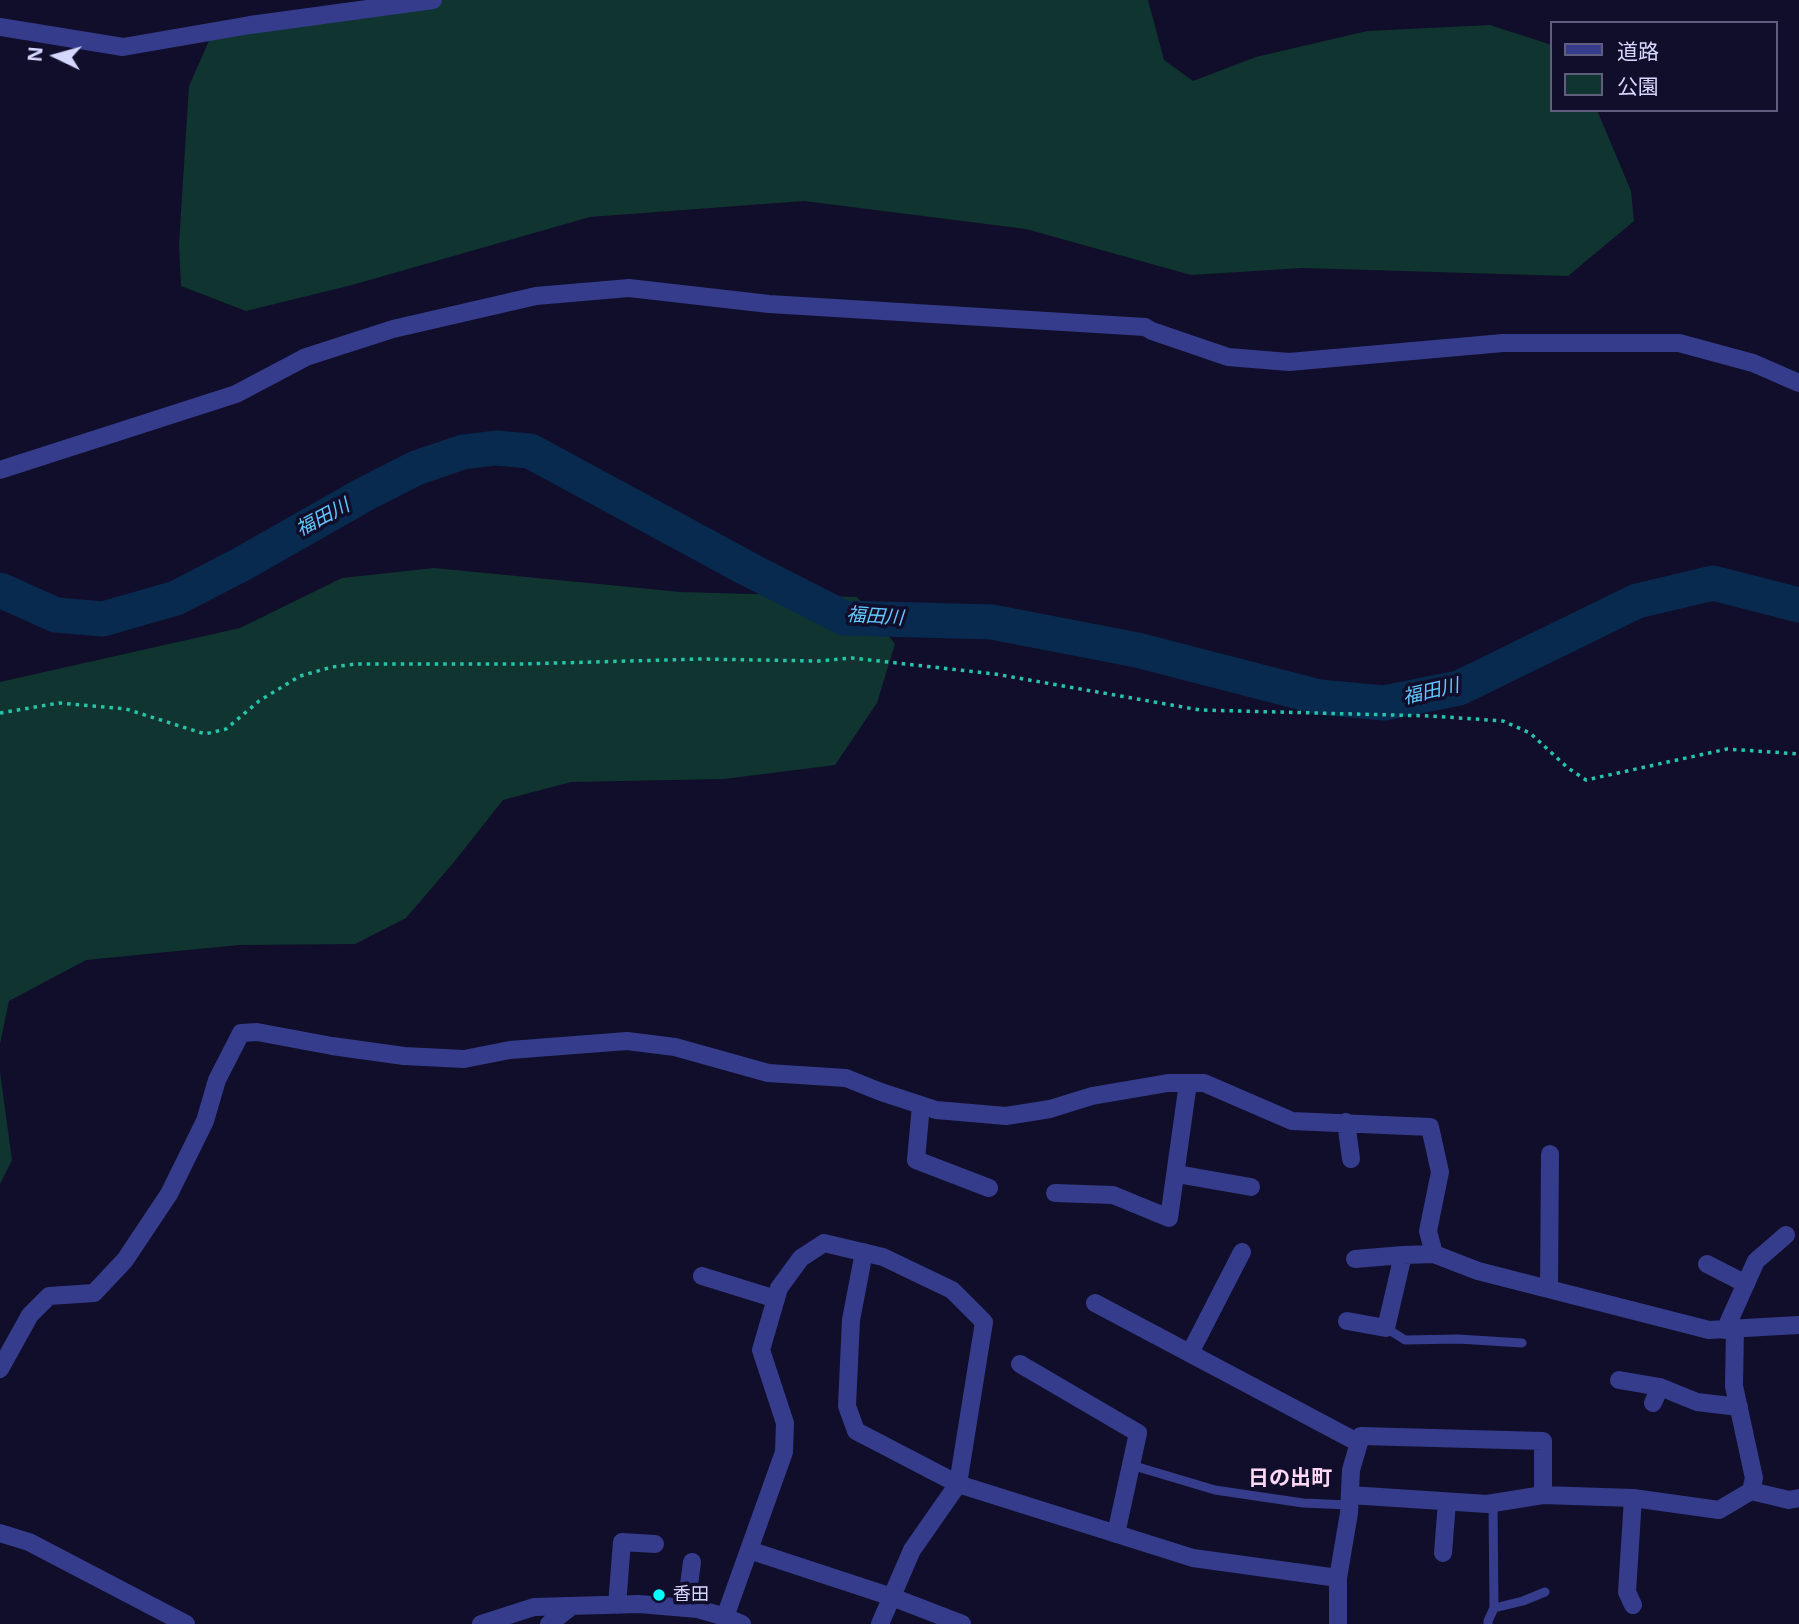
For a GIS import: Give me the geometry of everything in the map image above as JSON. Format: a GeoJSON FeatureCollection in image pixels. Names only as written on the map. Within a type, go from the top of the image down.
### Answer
{"type":"FeatureCollection","features":[{"type":"Feature","properties":{"kind":"street"},"geometry":{"type":"LineString","coordinates":[[0,27],[123,47],[250,25],[433,0]]}},
{"type":"Feature","properties":{"kind":"street"},"geometry":{"type":"LineString","coordinates":[[0,470],[236,394],[306,357],[393,329],[536,296],[629,288],[769,304],[1145,327],[1228,357],[1289,362],[1503,343],[1679,343],[1753,363],[1799,383]]}},
{"type":"Feature","properties":{"kind":"street"},"geometry":{"type":"LineString","coordinates":[[0,1369],[30,1315],[49,1297],[94,1293],[125,1260],[169,1194],[205,1121],[217,1080],[241,1033],[257,1032],[404,1056],[464,1059],[510,1050],[626,1041],[675,1047],[768,1073],[846,1079],[936,1110],[1006,1116],[1168,1083],[1204,1083],[1292,1121],[1430,1127],[1440,1172],[1428,1231],[1434,1254]]}},
{"type":"Feature","properties":{"kind":"street"},"geometry":{"type":"LineString","coordinates":[[1055,1194],[1113,1195],[1169,1218],[1188,1083]]}},
{"type":"Feature","properties":{"kind":"street"},"geometry":{"type":"LineString","coordinates":[[921,1105],[916,1160],[989,1188]]}},
{"type":"Feature","properties":{"kind":"street"},"geometry":{"type":"LineString","coordinates":[[1346,1122],[1351,1159]]}},
{"type":"Feature","properties":{"kind":"street"},"geometry":{"type":"LineString","coordinates":[[1549,1289],[1550,1154]]}},
{"type":"Feature","properties":{"kind":"street"},"geometry":{"type":"LineString","coordinates":[[1177,1174],[1251,1187]]}},
{"type":"Feature","properties":{"kind":"street"},"geometry":{"type":"LineString","coordinates":[[1751,1491],[1754,1478],[1734,1387],[1730,1329],[1756,1261],[1786,1235]]}},
{"type":"Feature","properties":{"kind":"street"},"geometry":{"type":"LineString","coordinates":[[481,1624],[534,1607],[639,1604],[698,1609],[734,1621],[749,1550],[783,1452],[785,1423],[761,1350],[779,1289],[802,1258],[824,1243],[883,1257],[951,1290],[984,1322],[958,1484],[912,1550],[880,1624]]}},
{"type":"Feature","properties":{"kind":"street"},"geometry":{"type":"LineString","coordinates":[[864,1252],[851,1320],[847,1406],[856,1431],[958,1484],[1193,1558],[1338,1578]]}},
{"type":"Feature","properties":{"kind":"street"},"geometry":{"type":"LineString","coordinates":[[1190,1353],[1242,1252]]}},
{"type":"Feature","properties":{"kind":"street"},"geometry":{"type":"LineString","coordinates":[[1355,1259],[1434,1254],[1478,1271],[1709,1330],[1799,1325]]}},
{"type":"Feature","properties":{"kind":"street"},"geometry":{"type":"LineString","coordinates":[[1347,1321],[1386,1328],[1403,1255]]}},
{"type":"Feature","properties":{"kind":"street"},"geometry":{"type":"LineString","coordinates":[[1707,1264],[1746,1284]]}},
{"type":"Feature","properties":{"kind":"street"},"geometry":{"type":"LineString","coordinates":[[702,1276],[776,1298]]}},
{"type":"Feature","properties":{"kind":"street"},"geometry":{"type":"LineString","coordinates":[[1096,1303],[1359,1443]]}},
{"type":"Feature","properties":{"kind":"street"},"geometry":{"type":"LineString","coordinates":[[1020,1364],[1138,1433],[1116,1534]]}},
{"type":"Feature","properties":{"kind":"street"},"geometry":{"type":"LineString","coordinates":[[1619,1380],[1656,1395],[1739,1407]]}},
{"type":"Feature","properties":{"kind":"street"},"geometry":{"type":"LineString","coordinates":[[1338,1624],[1338,1578],[1350,1500],[1351,1470],[1361,1436],[1543,1441],[1543,1495]]}},
{"type":"Feature","properties":{"kind":"street"},"geometry":{"type":"LineString","coordinates":[[1350,1500],[1493,1503],[1543,1495],[1633,1498],[1719,1510],[1751,1491],[1789,1500],[1799,1498]]}},
{"type":"Feature","properties":{"kind":"street"},"geometry":{"type":"LineString","coordinates":[[1633,1498],[1627,1592],[1633,1605]]}},
{"type":"Feature","properties":{"kind":"street"},"geometry":{"type":"LineString","coordinates":[[1443,1553],[1447,1502]]}},
{"type":"Feature","properties":{"kind":"street"},"geometry":{"type":"LineString","coordinates":[[0,1534],[29,1542],[186,1624]]}},
{"type":"Feature","properties":{"kind":"street"},"geometry":{"type":"LineString","coordinates":[[617,1605],[622,1542],[655,1544]]}},
{"type":"Feature","properties":{"kind":"street"},"geometry":{"type":"LineString","coordinates":[[749,1550],[962,1624]]}},
{"type":"Feature","properties":{"kind":"street"},"geometry":{"type":"LineString","coordinates":[[686,1608],[692,1562]]}},
{"type":"Feature","properties":{"kind":"street"},"geometry":{"type":"LineString","coordinates":[[549,1624],[572,1606]]}},
{"type":"Feature","properties":{"kind":"lane"},"geometry":{"type":"LineString","coordinates":[[1386,1328],[1405,1339],[1522,1343]]}},
{"type":"Feature","properties":{"kind":"lane"},"geometry":{"type":"LineString","coordinates":[[1131,1465],[1215,1490],[1303,1503],[1350,1500]]}},
{"type":"Feature","properties":{"kind":"lane"},"geometry":{"type":"LineString","coordinates":[[1488,1624],[1494,1608],[1493,1503]]}},
{"type":"Feature","properties":{"kind":"lane"},"geometry":{"type":"LineString","coordinates":[[1494,1608],[1545,1592]]}},
{"type":"Feature","properties":{"kind":"path"},"geometry":{"type":"LineString","coordinates":[[0,713],[59,703],[126,709],[205,734],[226,729],[259,701],[300,676],[356,663],[522,664],[700,659],[819,661],[852,658],[995,674],[1200,710],[1503,720],[1530,733],[1568,768],[1586,780],[1727,749],[1799,754]]}},
{"type":"Feature","properties":{"kind":"green space"},"geometry":{"type":"Polygon","coordinates":[[[420,0],[1148,0],[1164,60],[1193,81],[1256,57],[1367,31],[1490,25],[1550,44],[1550,112],[1598,112],[1631,191],[1634,221],[1568,276],[1302,268],[1191,275],[1026,229],[804,201],[590,217],[352,285],[246,311],[181,286],[179,244],[189,86],[212,34],[420,0]]]}},
{"type":"Feature","properties":{"kind":"green space"},"geometry":{"type":"Polygon","coordinates":[[[434,568],[681,592],[857,597],[895,644],[877,703],[835,765],[724,779],[571,782],[503,800],[406,918],[355,944],[239,945],[86,960],[9,1001],[0,1044],[0,682],[240,628],[342,578],[434,568]]]}},
{"type":"Feature","properties":{"kind":"green space"},"geometry":{"type":"Polygon","coordinates":[[[0,1072],[12,1160],[0,1184],[0,1072]]]}},
{"type":"Feature","properties":{"kind":"waterway","name":"福田川"},"geometry":{"type":"LineString","coordinates":[[0,590],[56,615],[103,619],[176,598],[416,468],[463,452],[496,448],[530,451],[844,618],[992,622],[1137,650],[1319,697],[1384,703],[1459,688],[1637,601],[1713,583],[1799,605]]}},
{"type":"Feature","properties":{"kind":"place","name":"香田"},"geometry":{"type":"Point","coordinates":[659,1595]}},
{"type":"Feature","properties":{"kind":"district","name":"日の出町"},"geometry":{"type":"Point","coordinates":[1290,1479]}}]}
